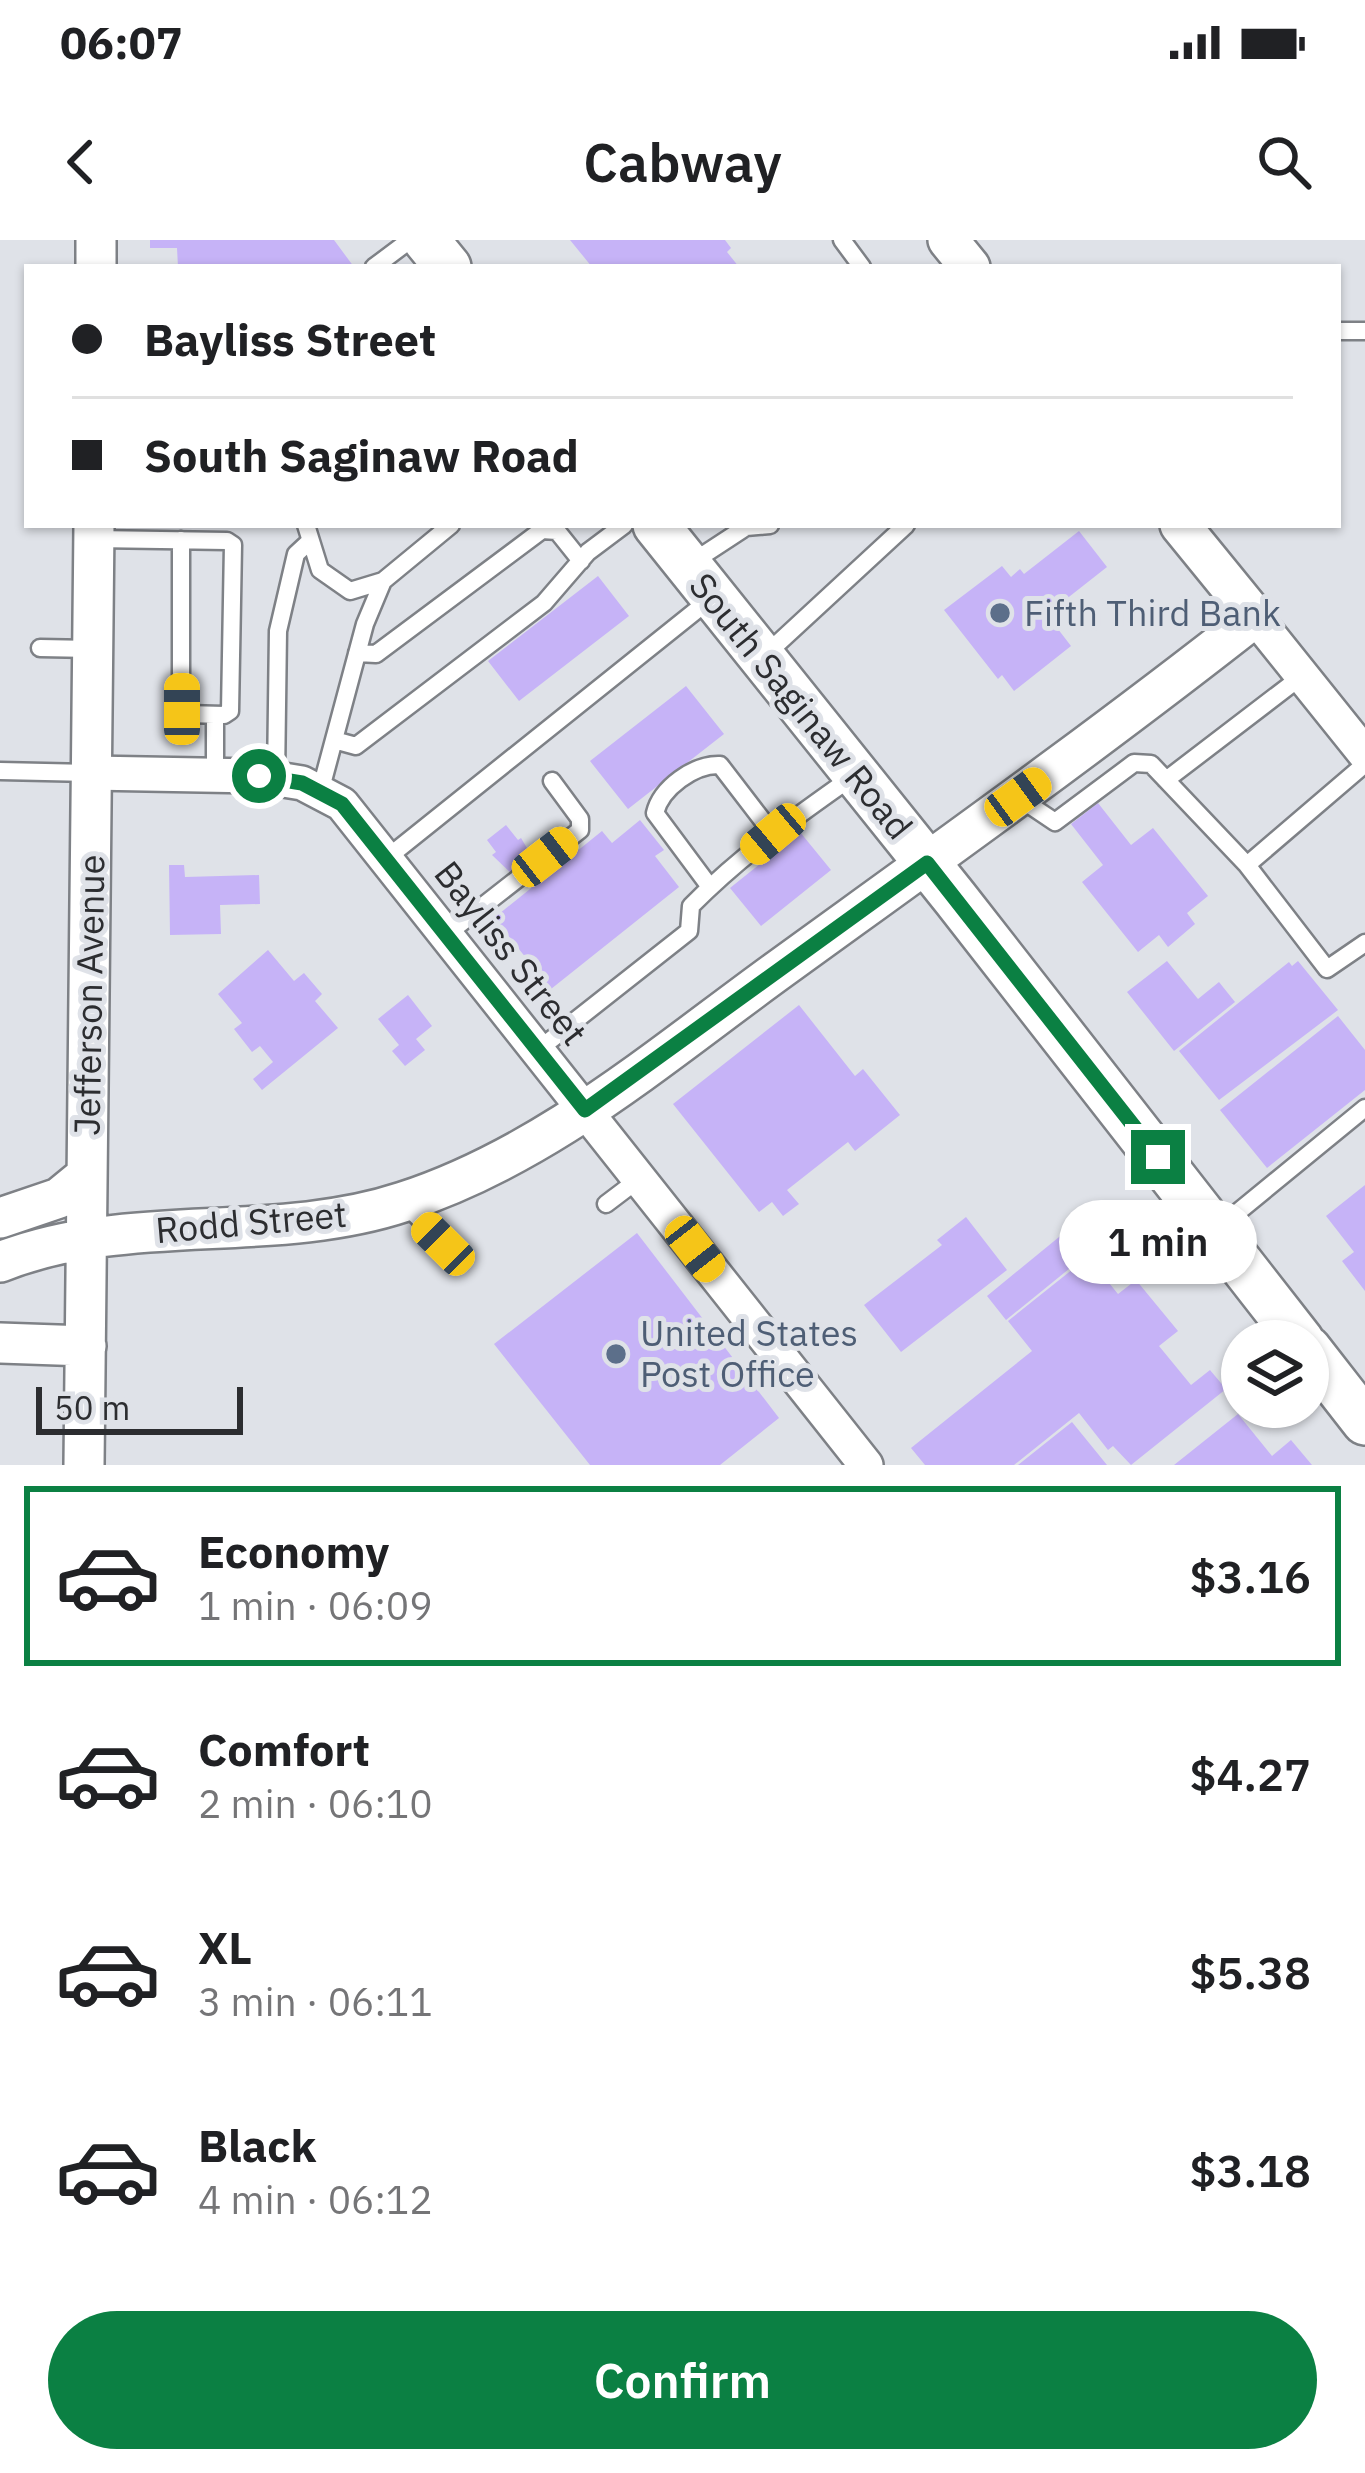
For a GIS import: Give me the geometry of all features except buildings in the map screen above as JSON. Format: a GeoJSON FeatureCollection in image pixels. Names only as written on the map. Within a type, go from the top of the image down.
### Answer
{"type":"FeatureCollection","features":[{"type":"Feature","properties":{"kind":"main road"},"geometry":{"type":"LineString","coordinates":[[426,240],[446,264]]}},
{"type":"Feature","properties":{"kind":"main road","name":"South Saginaw Road"},"geometry":{"type":"LineString","coordinates":[[658,528],[1285,1320]]}},
{"type":"Feature","properties":{"kind":"main road"},"geometry":{"type":"LineString","coordinates":[[1329,1376],[1365,1422]]}},
{"type":"Feature","properties":{"kind":"street"},"geometry":{"type":"LineString","coordinates":[[948,240],[968,264]]}},
{"type":"Feature","properties":{"kind":"street"},"geometry":{"type":"LineString","coordinates":[[1182,528],[1365,754]]}},
{"type":"Feature","properties":{"kind":"street","name":"Jefferson Avenue"},"geometry":{"type":"LineString","coordinates":[[84,1465],[94,532]]}},
{"type":"Feature","properties":{"kind":"street","name":"Rodd Street"},"geometry":{"type":"LineString","coordinates":[[0,1262],[86,1239],[293,1224],[403,1202],[537,1143],[1018,797],[1255,617]]}},
{"type":"Feature","properties":{"kind":"street","name":"Bayliss Street"},"geometry":{"type":"LineString","coordinates":[[91,773],[276,778],[302,783],[342,804],[862,1463]]}},
{"type":"Feature","properties":{"kind":"street"},"geometry":{"type":"LineString","coordinates":[[0,1218],[48,1203],[87,1175]]}},
{"type":"Feature","properties":{"kind":"street"},"geometry":{"type":"LineString","coordinates":[[0,1343],[86,1346]]}},
{"type":"Feature","properties":{"kind":"lane"},"geometry":{"type":"LineString","coordinates":[[378,264],[410,240]]}},
{"type":"Feature","properties":{"kind":"lane"},"geometry":{"type":"LineString","coordinates":[[308,533],[320,570],[350,591],[383,581],[447,528]]}},
{"type":"Feature","properties":{"kind":"lane"},"geometry":{"type":"LineString","coordinates":[[334,740],[356,746],[544,603],[580,560],[620,528]]}},
{"type":"Feature","properties":{"kind":"lane"},"geometry":{"type":"LineString","coordinates":[[387,858],[701,581],[745,528]]}},
{"type":"Feature","properties":{"kind":"lane"},"geometry":{"type":"LineString","coordinates":[[763,657],[903,528]]}},
{"type":"Feature","properties":{"kind":"lane"},"geometry":{"type":"LineString","coordinates":[[357,653],[376,654],[542,530],[557,531],[580,560]]}},
{"type":"Feature","properties":{"kind":"lane"},"geometry":{"type":"LineString","coordinates":[[94,532],[233,544],[230,711],[215,715],[186,714],[182,709],[181,540]]}},
{"type":"Feature","properties":{"kind":"lane"},"geometry":{"type":"LineString","coordinates":[[276,778],[278,631],[296,554],[308,533]]}},
{"type":"Feature","properties":{"kind":"lane"},"geometry":{"type":"LineString","coordinates":[[320,792],[357,653],[383,581]]}},
{"type":"Feature","properties":{"kind":"lane"},"geometry":{"type":"LineString","coordinates":[[40,648],[92,649]]}},
{"type":"Feature","properties":{"kind":"lane"},"geometry":{"type":"LineString","coordinates":[[1166,780],[1302,676]]}},
{"type":"Feature","properties":{"kind":"lane"},"geometry":{"type":"LineString","coordinates":[[215,715],[215,775]]}},
{"type":"Feature","properties":{"kind":"lane"},"geometry":{"type":"LineString","coordinates":[[1018,797],[1055,823],[1134,763],[1151,764],[1246,865],[1327,969],[1365,943]]}},
{"type":"Feature","properties":{"kind":"lane"},"geometry":{"type":"LineString","coordinates":[[710,887],[655,813],[659,797],[704,764],[720,765],[773,834]]}},
{"type":"Feature","properties":{"kind":"lane"},"geometry":{"type":"LineString","coordinates":[[1246,865],[1365,764]]}},
{"type":"Feature","properties":{"kind":"lane"},"geometry":{"type":"LineString","coordinates":[[0,771],[91,773]]}},
{"type":"Feature","properties":{"kind":"lane"},"geometry":{"type":"LineString","coordinates":[[538,1050],[689,931],[691,906],[710,887],[773,834],[856,775]]}},
{"type":"Feature","properties":{"kind":"lane"},"geometry":{"type":"LineString","coordinates":[[447,934],[580,830],[580,819],[552,781]]}},
{"type":"Feature","properties":{"kind":"lane"},"geometry":{"type":"LineString","coordinates":[[1215,1231],[1365,1108]]}},
{"type":"Feature","properties":{"kind":"lane"},"geometry":{"type":"LineString","coordinates":[[606,1204],[639,1178]]}},
{"type":"Feature","properties":{"kind":"lane"},"geometry":{"type":"LineString","coordinates":[[403,1202],[443,1244]]}},
{"type":"Feature","properties":{"kind":"place","name":"Fifth Third Bank"},"geometry":{"type":"Point","coordinates":[1000,613]}},
{"type":"Feature","properties":{"kind":"place","name":"United States Post Office"},"geometry":{"type":"Point","coordinates":[616,1354]}},
{"type":"Feature","properties":{"kind":"route"},"geometry":{"type":"LineString","coordinates":[[259,776],[302,783],[342,804],[585,1110],[927,863],[1158,1157]]}}]}
